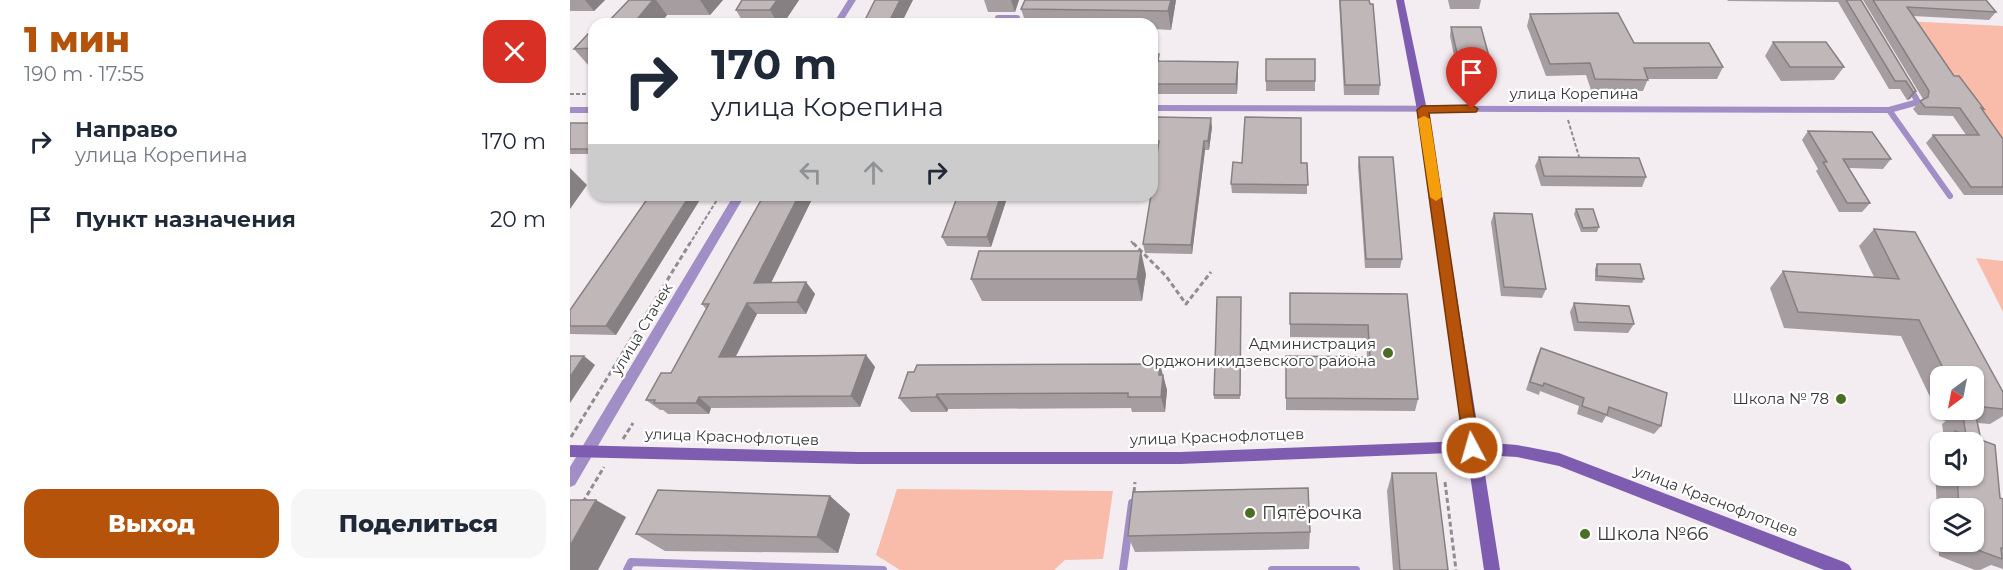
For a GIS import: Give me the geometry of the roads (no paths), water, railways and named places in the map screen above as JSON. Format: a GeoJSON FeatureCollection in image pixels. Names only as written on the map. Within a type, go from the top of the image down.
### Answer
{"type":"FeatureCollection","features":[{"type":"Feature","properties":{"kind":"street"},"geometry":{"type":"LineString","coordinates":[[841,18],[852,0]]}},
{"type":"Feature","properties":{"kind":"street"},"geometry":{"type":"LineString","coordinates":[[1400,0],[1422,110],[1492,570]]}},
{"type":"Feature","properties":{"kind":"street","name":"улица Корепина"},"geometry":{"type":"LineString","coordinates":[[1158,108],[1889,110]]}},
{"type":"Feature","properties":{"kind":"street"},"geometry":{"type":"LineString","coordinates":[[570,110],[588,110]]}},
{"type":"Feature","properties":{"kind":"street","name":"улица Стачек"},"geometry":{"type":"LineString","coordinates":[[570,480],[736,201]]}},
{"type":"Feature","properties":{"kind":"street","name":"улица Краснофлотцев"},"geometry":{"type":"LineString","coordinates":[[570,451],[859,459],[1180,458],[1472,448],[1517,450],[1558,460],[1844,570]]}},
{"type":"Feature","properties":{"kind":"lane"},"geometry":{"type":"LineString","coordinates":[[998,18],[1017,18]]}},
{"type":"Feature","properties":{"kind":"lane"},"geometry":{"type":"LineString","coordinates":[[1906,82],[1918,102],[1889,110],[1950,195]]}},
{"type":"Feature","properties":{"kind":"lane"},"geometry":{"type":"LineString","coordinates":[[1123,570],[1132,503]]}},
{"type":"Feature","properties":{"kind":"lane"},"geometry":{"type":"LineString","coordinates":[[627,570],[631,562],[883,570]]}},
{"type":"Feature","properties":{"kind":"lane"},"geometry":{"type":"LineString","coordinates":[[1272,570],[1356,570]]}},
{"type":"Feature","properties":{"kind":"place","name":"Администрация Орджоникидзевского района"},"geometry":{"type":"Point","coordinates":[1388,353]}},
{"type":"Feature","properties":{"kind":"place","name":"Школа № 78"},"geometry":{"type":"Point","coordinates":[1841,399]}},
{"type":"Feature","properties":{"kind":"place","name":"Пятёрочка"},"geometry":{"type":"Point","coordinates":[1250,513]}},
{"type":"Feature","properties":{"kind":"place","name":"Школа №66"},"geometry":{"type":"Point","coordinates":[1585,534]}}]}
